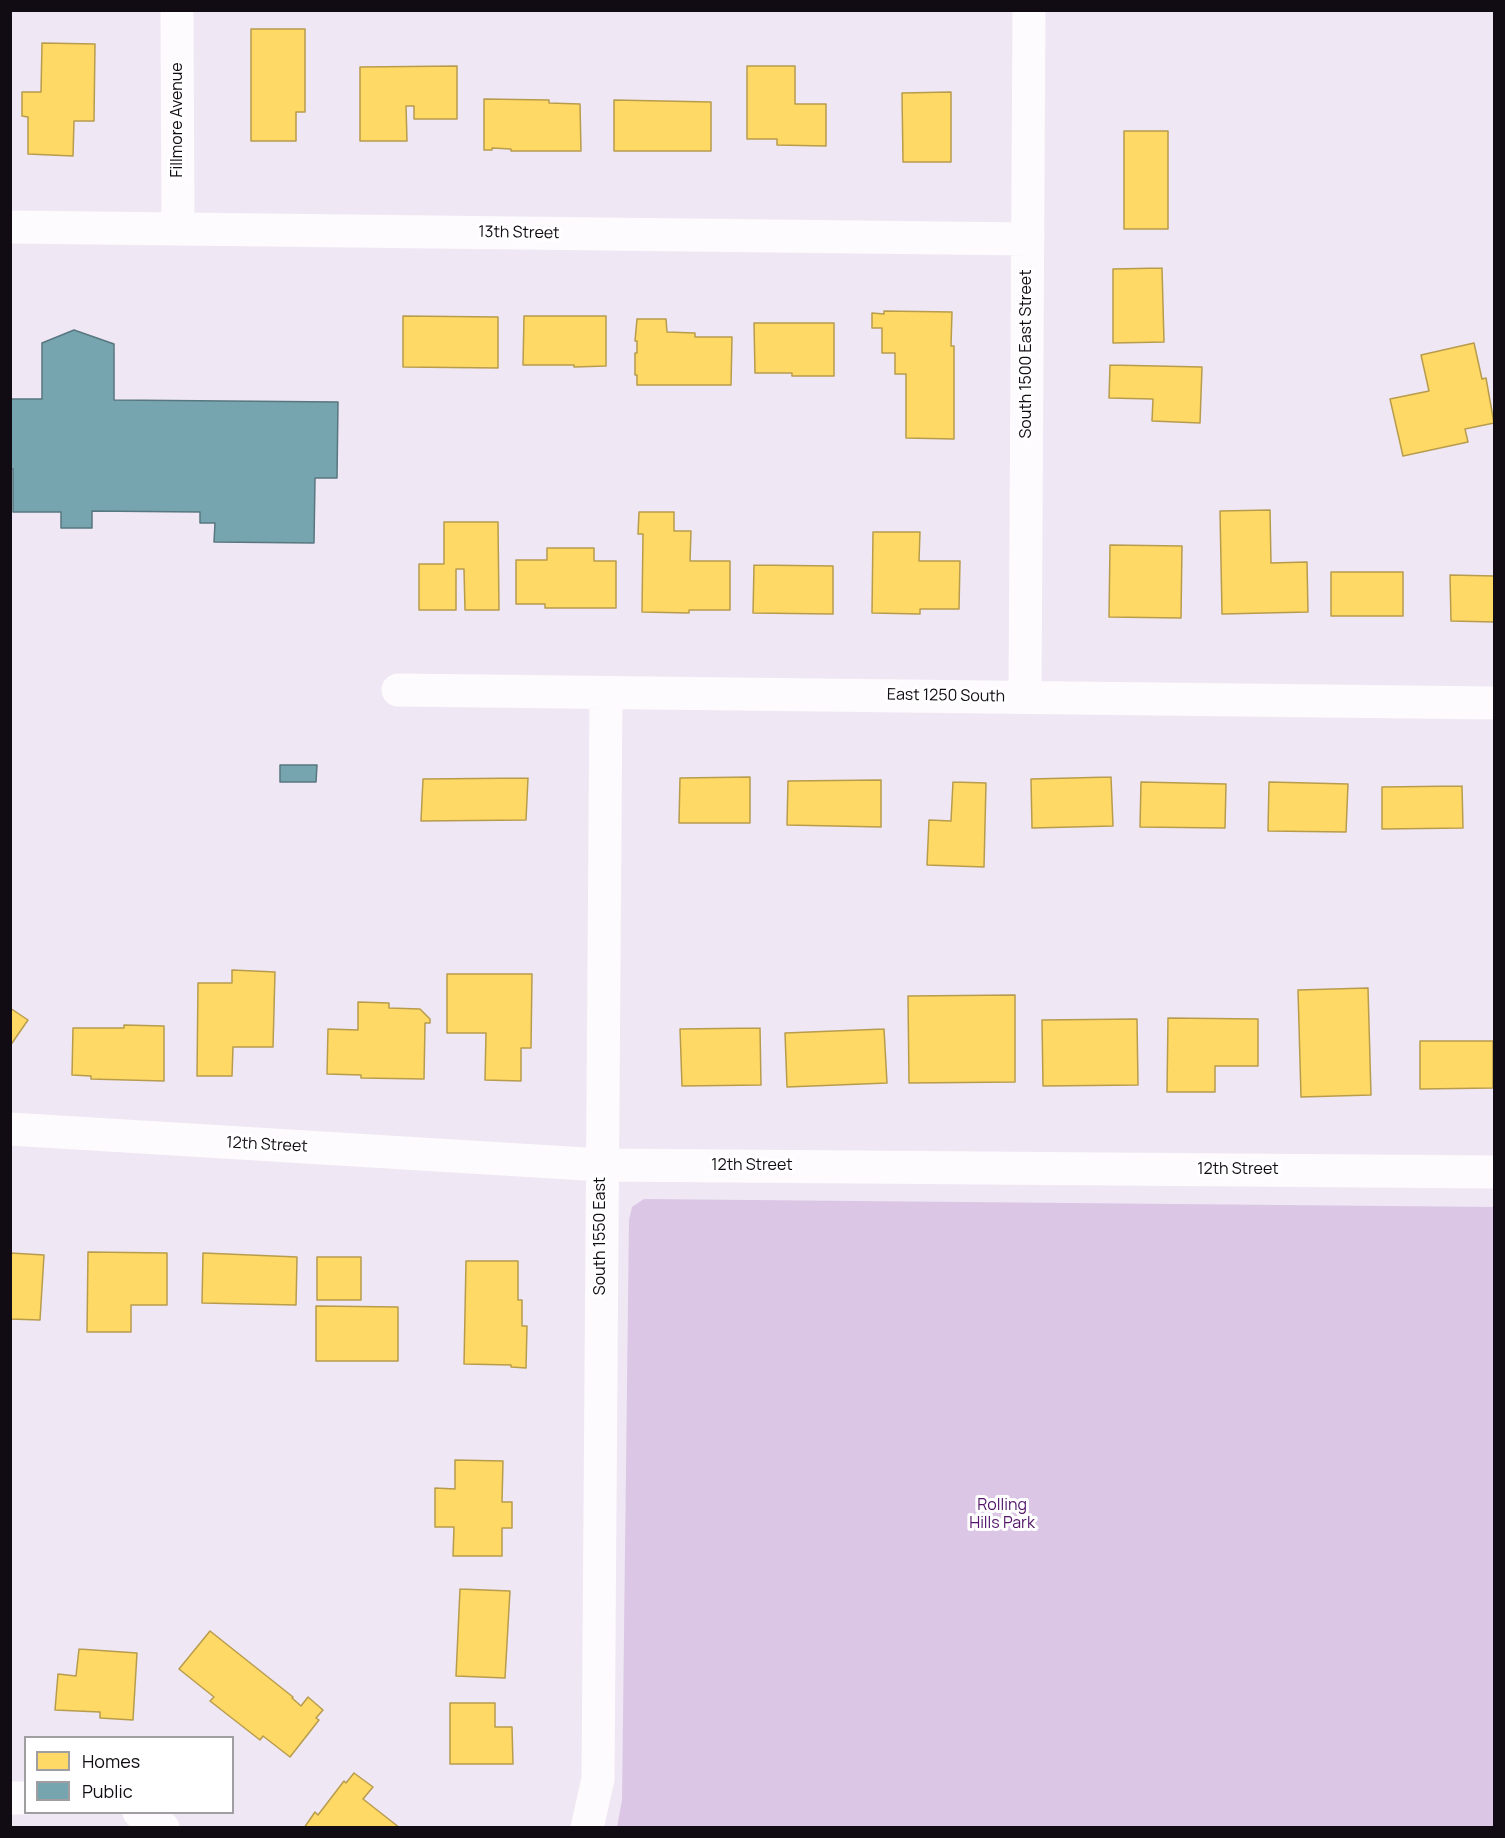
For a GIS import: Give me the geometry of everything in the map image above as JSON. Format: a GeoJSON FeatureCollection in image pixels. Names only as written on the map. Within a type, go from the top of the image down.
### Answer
{"type":"FeatureCollection","features":[{"type":"Feature","properties":{"kind":"street","name":"Fillmore Avenue"},"geometry":{"type":"LineString","coordinates":[[177,10],[178,230]]}},
{"type":"Feature","properties":{"kind":"street","name":"South 1500 East Street"},"geometry":{"type":"LineString","coordinates":[[1025,697],[1029,10]]}},
{"type":"Feature","properties":{"kind":"street","name":"13th Street"},"geometry":{"type":"LineString","coordinates":[[10,227],[1028,239]]}},
{"type":"Feature","properties":{"kind":"street","name":"East 1250 South"},"geometry":{"type":"LineString","coordinates":[[398,690],[1494,703]]}},
{"type":"Feature","properties":{"kind":"street","name":"South 1550 East"},"geometry":{"type":"LineString","coordinates":[[587,1827],[598,1779],[606,693]]}},
{"type":"Feature","properties":{"kind":"street","name":"12th Street"},"geometry":{"type":"LineString","coordinates":[[10,1129],[602,1165],[1494,1172]]}},
{"type":"Feature","properties":{"kind":"street"},"geometry":{"type":"LineString","coordinates":[[146,1814],[163,1827]]}},
{"type":"Feature","properties":{"kind":"green space","name":"Rolling Hills Park"},"geometry":{"type":"Polygon","coordinates":[[[644,1199],[1494,1207],[1494,1827],[617,1827],[622,1800],[629,1220],[632,1207],[644,1199]]]}},
{"type":"Feature","properties":{"kind":"building: Homes"},"geometry":{"type":"Polygon","coordinates":[[[251,29],[305,29],[305,112],[296,112],[296,141],[251,141],[251,29]]]}},
{"type":"Feature","properties":{"kind":"building: Homes"},"geometry":{"type":"Polygon","coordinates":[[[42,43],[95,44],[94,121],[74,121],[73,156],[28,154],[28,117],[22,116],[22,92],[41,92],[42,43]]]}},
{"type":"Feature","properties":{"kind":"building: Homes"},"geometry":{"type":"Polygon","coordinates":[[[457,66],[457,119],[414,119],[414,106],[406,106],[407,141],[360,141],[360,67],[457,66]]]}},
{"type":"Feature","properties":{"kind":"building: Homes"},"geometry":{"type":"Polygon","coordinates":[[[747,66],[795,66],[795,104],[826,104],[826,146],[777,145],[777,139],[747,139],[747,66]]]}},
{"type":"Feature","properties":{"kind":"building: Homes"},"geometry":{"type":"Polygon","coordinates":[[[951,92],[951,162],[903,162],[902,93],[951,92]]]}},
{"type":"Feature","properties":{"kind":"building: Homes"},"geometry":{"type":"Polygon","coordinates":[[[484,99],[549,100],[549,103],[580,104],[581,151],[511,151],[511,149],[492,148],[492,150],[484,150],[484,99]]]}},
{"type":"Feature","properties":{"kind":"building: Homes"},"geometry":{"type":"Polygon","coordinates":[[[614,100],[711,102],[711,151],[614,151],[614,100]]]}},
{"type":"Feature","properties":{"kind":"building: Homes"},"geometry":{"type":"Polygon","coordinates":[[[1124,131],[1168,131],[1168,229],[1124,229],[1124,131]]]}},
{"type":"Feature","properties":{"kind":"building: Homes"},"geometry":{"type":"Polygon","coordinates":[[[1162,268],[1164,342],[1113,343],[1113,269],[1162,268]]]}},
{"type":"Feature","properties":{"kind":"building: Homes"},"geometry":{"type":"Polygon","coordinates":[[[884,311],[952,312],[954,439],[906,438],[906,374],[895,374],[895,353],[882,353],[882,328],[872,328],[872,313],[884,314],[884,311]]]}},
{"type":"Feature","properties":{"kind":"building: Homes"},"geometry":{"type":"Polygon","coordinates":[[[403,316],[498,317],[498,368],[403,367],[403,316]]]}},
{"type":"Feature","properties":{"kind":"building: Homes"},"geometry":{"type":"Polygon","coordinates":[[[524,316],[606,316],[606,366],[523,365],[524,316]]]}},
{"type":"Feature","properties":{"kind":"building: Homes"},"geometry":{"type":"Polygon","coordinates":[[[637,319],[666,319],[667,332],[695,333],[695,337],[732,337],[731,385],[637,385],[635,353],[637,353],[637,341],[635,341],[637,319]]]}},
{"type":"Feature","properties":{"kind":"building: Homes"},"geometry":{"type":"Polygon","coordinates":[[[754,323],[834,323],[834,376],[755,373],[754,323]]]}},
{"type":"Feature","properties":{"kind":"building: Homes"},"geometry":{"type":"Polygon","coordinates":[[[1474,343],[1482,379],[1486,378],[1494,423],[1465,429],[1468,442],[1403,456],[1390,399],[1429,391],[1421,355],[1474,343]]]}},
{"type":"Feature","properties":{"kind":"building: Homes"},"geometry":{"type":"Polygon","coordinates":[[[1110,365],[1202,367],[1200,423],[1152,421],[1153,399],[1109,398],[1110,365]]]}},
{"type":"Feature","properties":{"kind":"building: Homes"},"geometry":{"type":"Polygon","coordinates":[[[1270,510],[1271,563],[1307,562],[1308,612],[1222,614],[1220,511],[1270,510]]]}},
{"type":"Feature","properties":{"kind":"building: Homes"},"geometry":{"type":"Polygon","coordinates":[[[639,512],[674,512],[674,531],[691,531],[690,561],[730,561],[730,610],[689,610],[689,613],[642,612],[643,534],[638,534],[639,512]]]}},
{"type":"Feature","properties":{"kind":"building: Homes"},"geometry":{"type":"Polygon","coordinates":[[[444,522],[498,522],[499,610],[465,610],[464,569],[456,569],[456,610],[419,610],[419,564],[444,564],[444,522]]]}},
{"type":"Feature","properties":{"kind":"building: Homes"},"geometry":{"type":"Polygon","coordinates":[[[873,532],[920,532],[919,561],[960,561],[959,609],[920,609],[920,614],[872,613],[873,532]]]}},
{"type":"Feature","properties":{"kind":"building: Homes"},"geometry":{"type":"Polygon","coordinates":[[[1110,545],[1182,546],[1181,618],[1109,617],[1110,545]]]}},
{"type":"Feature","properties":{"kind":"building: Homes"},"geometry":{"type":"Polygon","coordinates":[[[547,548],[594,548],[594,561],[616,561],[616,608],[545,608],[545,604],[516,604],[516,560],[547,560],[547,548]]]}},
{"type":"Feature","properties":{"kind":"building: Homes"},"geometry":{"type":"Polygon","coordinates":[[[754,565],[833,566],[833,614],[753,613],[754,565]]]}},
{"type":"Feature","properties":{"kind":"building: Homes"},"geometry":{"type":"Polygon","coordinates":[[[1331,572],[1403,572],[1403,616],[1331,616],[1331,572]]]}},
{"type":"Feature","properties":{"kind":"building: Homes"},"geometry":{"type":"Polygon","coordinates":[[[1450,575],[1494,576],[1494,622],[1451,621],[1450,575]]]}},
{"type":"Feature","properties":{"kind":"building: Homes"},"geometry":{"type":"Polygon","coordinates":[[[750,777],[750,823],[679,823],[680,778],[750,777]]]}},
{"type":"Feature","properties":{"kind":"building: Homes"},"geometry":{"type":"Polygon","coordinates":[[[1111,777],[1113,826],[1032,828],[1031,779],[1111,777]]]}},
{"type":"Feature","properties":{"kind":"building: Homes"},"geometry":{"type":"Polygon","coordinates":[[[528,778],[526,820],[421,821],[423,779],[528,778]]]}},
{"type":"Feature","properties":{"kind":"building: Homes"},"geometry":{"type":"Polygon","coordinates":[[[881,780],[881,827],[787,825],[788,781],[881,780]]]}},
{"type":"Feature","properties":{"kind":"building: Homes"},"geometry":{"type":"Polygon","coordinates":[[[953,782],[986,783],[984,867],[927,865],[929,820],[951,821],[953,782]]]}},
{"type":"Feature","properties":{"kind":"building: Homes"},"geometry":{"type":"Polygon","coordinates":[[[1141,782],[1226,784],[1225,828],[1140,827],[1141,782]]]}},
{"type":"Feature","properties":{"kind":"building: Homes"},"geometry":{"type":"Polygon","coordinates":[[[1269,782],[1348,784],[1346,832],[1268,831],[1269,782]]]}},
{"type":"Feature","properties":{"kind":"building: Homes"},"geometry":{"type":"Polygon","coordinates":[[[1462,786],[1463,828],[1382,829],[1382,787],[1462,786]]]}},
{"type":"Feature","properties":{"kind":"building: Homes"},"geometry":{"type":"Polygon","coordinates":[[[232,970],[275,972],[273,1047],[233,1047],[232,1076],[197,1076],[198,983],[232,983],[232,970]]]}},
{"type":"Feature","properties":{"kind":"building: Homes"},"geometry":{"type":"Polygon","coordinates":[[[447,974],[532,974],[531,1048],[521,1048],[521,1081],[485,1080],[486,1033],[447,1033],[447,974]]]}},
{"type":"Feature","properties":{"kind":"building: Homes"},"geometry":{"type":"Polygon","coordinates":[[[1368,988],[1371,1095],[1301,1097],[1298,990],[1368,988]]]}},
{"type":"Feature","properties":{"kind":"building: Homes"},"geometry":{"type":"Polygon","coordinates":[[[1015,995],[1015,1082],[909,1083],[908,996],[1015,995]]]}},
{"type":"Feature","properties":{"kind":"building: Homes"},"geometry":{"type":"Polygon","coordinates":[[[358,1002],[389,1003],[389,1008],[420,1009],[430,1019],[430,1023],[425,1023],[424,1079],[361,1078],[361,1075],[327,1074],[328,1029],[358,1030],[358,1002]]]}},
{"type":"Feature","properties":{"kind":"building: Homes"},"geometry":{"type":"Polygon","coordinates":[[[10,1008],[28,1020],[10,1046],[10,1008]]]}},
{"type":"Feature","properties":{"kind":"building: Homes"},"geometry":{"type":"Polygon","coordinates":[[[1168,1018],[1258,1019],[1258,1066],[1215,1066],[1215,1092],[1167,1092],[1168,1018]]]}},
{"type":"Feature","properties":{"kind":"building: Homes"},"geometry":{"type":"Polygon","coordinates":[[[1137,1019],[1138,1085],[1043,1086],[1042,1020],[1137,1019]]]}},
{"type":"Feature","properties":{"kind":"building: Homes"},"geometry":{"type":"Polygon","coordinates":[[[124,1025],[164,1026],[164,1081],[91,1079],[91,1076],[72,1075],[73,1028],[124,1028],[124,1025]]]}},
{"type":"Feature","properties":{"kind":"building: Homes"},"geometry":{"type":"Polygon","coordinates":[[[760,1028],[761,1085],[682,1086],[680,1029],[760,1028]]]}},
{"type":"Feature","properties":{"kind":"building: Homes"},"geometry":{"type":"Polygon","coordinates":[[[884,1029],[887,1083],[787,1087],[785,1033],[884,1029]]]}},
{"type":"Feature","properties":{"kind":"building: Homes"},"geometry":{"type":"Polygon","coordinates":[[[1420,1041],[1493,1041],[1493,1088],[1420,1089],[1420,1041]]]}},
{"type":"Feature","properties":{"kind":"building: Homes"},"geometry":{"type":"Polygon","coordinates":[[[88,1252],[167,1253],[167,1305],[131,1305],[131,1332],[87,1332],[88,1252]]]}},
{"type":"Feature","properties":{"kind":"building: Homes"},"geometry":{"type":"Polygon","coordinates":[[[10,1253],[44,1255],[40,1320],[10,1319],[10,1253]]]}},
{"type":"Feature","properties":{"kind":"building: Homes"},"geometry":{"type":"Polygon","coordinates":[[[203,1253],[297,1257],[296,1305],[202,1303],[203,1253]]]}},
{"type":"Feature","properties":{"kind":"building: Homes"},"geometry":{"type":"Polygon","coordinates":[[[317,1257],[361,1257],[361,1300],[317,1300],[317,1257]]]}},
{"type":"Feature","properties":{"kind":"building: Homes"},"geometry":{"type":"Polygon","coordinates":[[[466,1261],[518,1261],[518,1300],[522,1300],[522,1326],[527,1326],[526,1368],[511,1367],[511,1365],[464,1364],[466,1261]]]}},
{"type":"Feature","properties":{"kind":"building: Homes"},"geometry":{"type":"Polygon","coordinates":[[[316,1306],[398,1307],[398,1361],[316,1361],[316,1306]]]}},
{"type":"Feature","properties":{"kind":"building: Homes"},"geometry":{"type":"Polygon","coordinates":[[[455,1460],[503,1461],[502,1502],[512,1502],[512,1528],[502,1528],[502,1556],[453,1556],[454,1527],[435,1527],[435,1488],[455,1489],[455,1460]]]}},
{"type":"Feature","properties":{"kind":"building: Homes"},"geometry":{"type":"Polygon","coordinates":[[[460,1589],[510,1591],[505,1678],[456,1676],[460,1589]]]}},
{"type":"Feature","properties":{"kind":"building: Homes"},"geometry":{"type":"Polygon","coordinates":[[[210,1631],[293,1697],[301,1706],[308,1697],[323,1710],[316,1718],[319,1720],[290,1757],[263,1736],[260,1740],[210,1701],[214,1697],[179,1669],[210,1631]]]}},
{"type":"Feature","properties":{"kind":"building: Homes"},"geometry":{"type":"Polygon","coordinates":[[[79,1649],[137,1653],[133,1720],[100,1718],[100,1712],[55,1710],[58,1674],[76,1676],[79,1649]]]}},
{"type":"Feature","properties":{"kind":"building: Homes"},"geometry":{"type":"Polygon","coordinates":[[[450,1703],[495,1703],[495,1727],[512,1727],[513,1764],[450,1764],[450,1703]]]}},
{"type":"Feature","properties":{"kind":"building: Homes"},"geometry":{"type":"Polygon","coordinates":[[[354,1773],[373,1787],[363,1799],[400,1828],[304,1828],[315,1812],[318,1815],[344,1781],[346,1783],[354,1773]]]}},
{"type":"Feature","properties":{"kind":"building: Public"},"geometry":{"type":"Polygon","coordinates":[[[74,330],[114,344],[114,400],[338,402],[337,478],[315,478],[314,543],[214,542],[215,523],[200,523],[200,512],[92,511],[92,528],[61,528],[61,512],[13,512],[13,469],[10,469],[10,399],[42,399],[42,343],[74,330]]]}},
{"type":"Feature","properties":{"kind":"building: Public"},"geometry":{"type":"Polygon","coordinates":[[[280,765],[317,765],[316,782],[280,782],[280,765]]]}}]}
